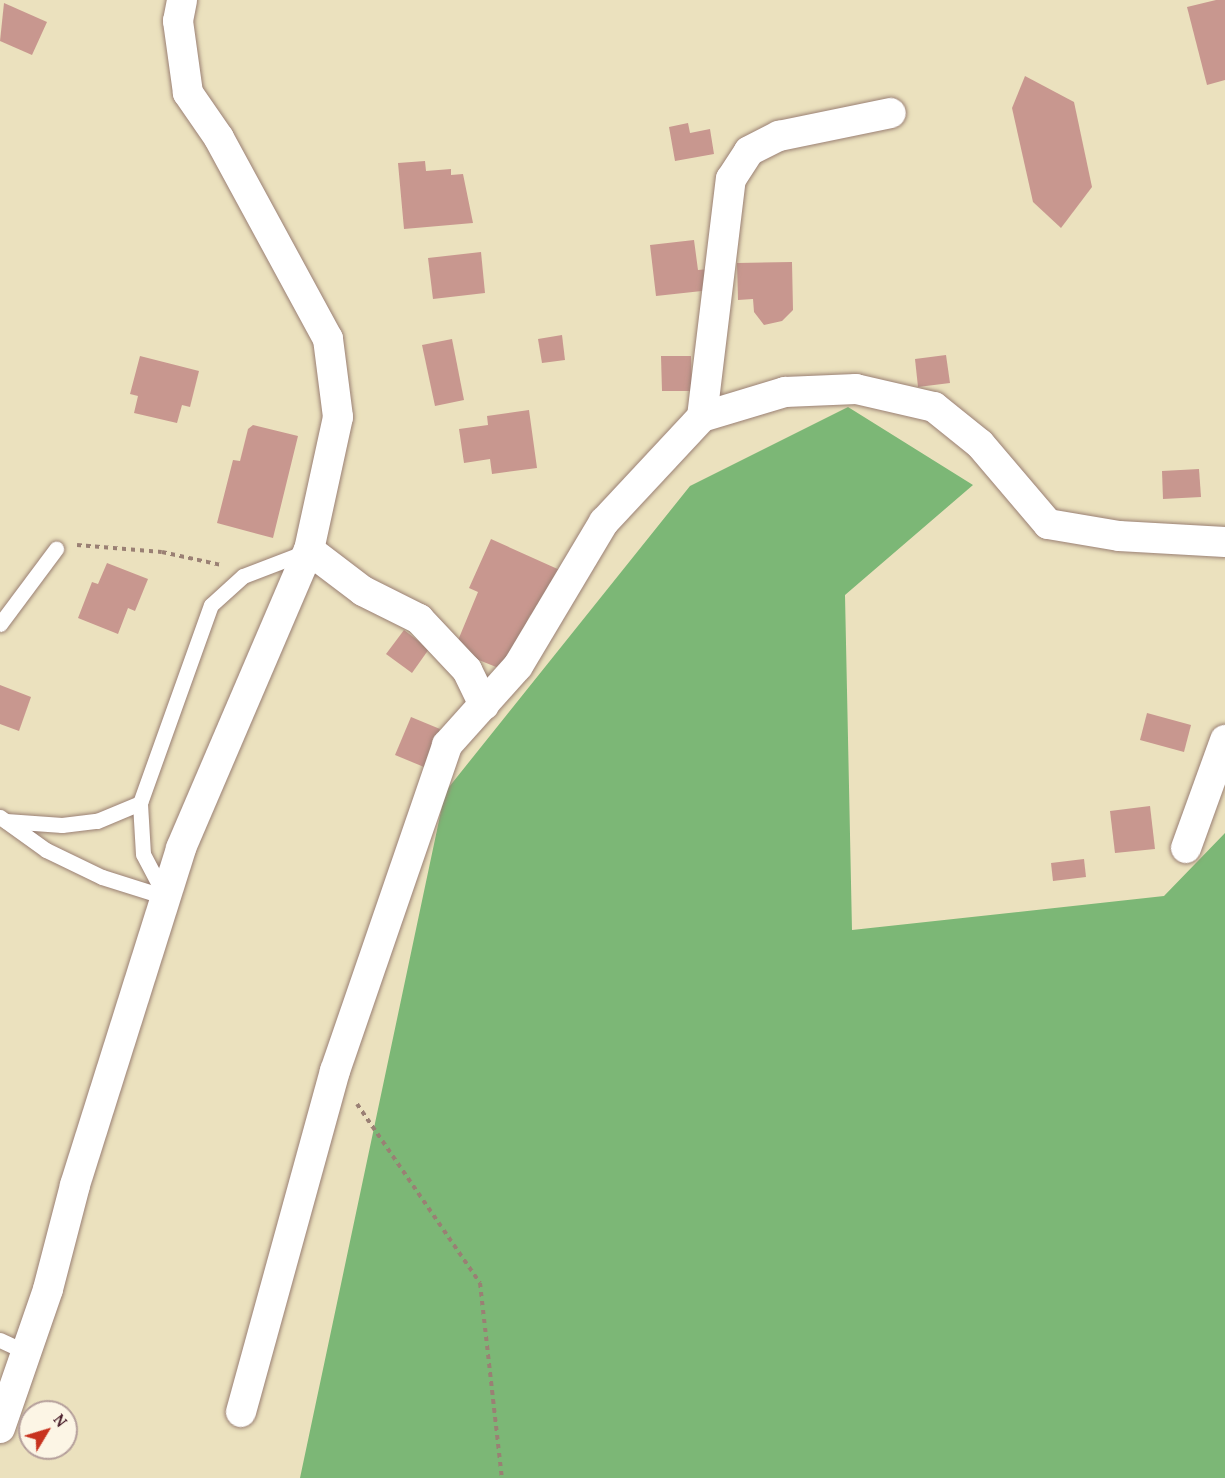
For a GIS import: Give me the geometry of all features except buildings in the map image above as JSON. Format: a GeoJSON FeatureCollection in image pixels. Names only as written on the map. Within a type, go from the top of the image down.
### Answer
{"type":"FeatureCollection","features":[{"type":"Feature","properties":{"kind":"street"},"geometry":{"type":"LineString","coordinates":[[0,1428],[13,1346],[181,848],[309,550],[338,417],[328,339],[219,138],[188,93],[178,21],[182,0]]}},
{"type":"Feature","properties":{"kind":"street"},"geometry":{"type":"LineString","coordinates":[[702,417],[731,179],[749,151],[779,136],[891,113]]}},
{"type":"Feature","properties":{"kind":"street"},"geometry":{"type":"LineString","coordinates":[[241,1412],[335,1071],[447,745],[518,666],[604,522],[702,417],[785,392],[808,391],[856,389],[934,407],[980,444],[1048,525],[1119,536],[1225,542]]}},
{"type":"Feature","properties":{"kind":"street"},"geometry":{"type":"LineString","coordinates":[[309,550],[363,591],[419,620],[467,670],[484,705]]}},
{"type":"Feature","properties":{"kind":"street"},"geometry":{"type":"LineString","coordinates":[[1186,848],[1225,740]]}},
{"type":"Feature","properties":{"kind":"lane"},"geometry":{"type":"LineString","coordinates":[[0,624],[56,549]]}},
{"type":"Feature","properties":{"kind":"lane"},"geometry":{"type":"LineString","coordinates":[[165,897],[143,854],[140,803],[211,605],[243,576],[309,550]]}},
{"type":"Feature","properties":{"kind":"lane"},"geometry":{"type":"LineString","coordinates":[[3,819],[62,825],[98,821],[140,803]]}},
{"type":"Feature","properties":{"kind":"lane"},"geometry":{"type":"LineString","coordinates":[[3,819],[56,854],[102,876],[165,897]]}},
{"type":"Feature","properties":{"kind":"path"},"geometry":{"type":"LineString","coordinates":[[56,549],[67,544],[162,552],[217,562],[243,576]]}},
{"type":"Feature","properties":{"kind":"path"},"geometry":{"type":"LineString","coordinates":[[335,1071],[480,1283],[502,1478]]}},
{"type":"Feature","properties":{"kind":"green space"},"geometry":{"type":"Polygon","coordinates":[[[848,407],[973,485],[845,595],[852,930],[1164,896],[1225,833],[1225,1478],[300,1478],[445,792],[690,486],[848,407]]]}}]}
